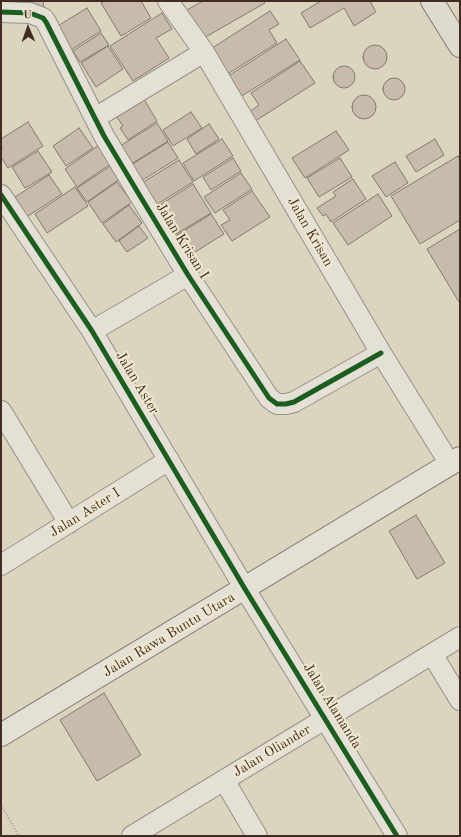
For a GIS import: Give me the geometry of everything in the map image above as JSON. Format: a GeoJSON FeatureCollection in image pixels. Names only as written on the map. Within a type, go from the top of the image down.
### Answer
{"type":"FeatureCollection","features":[{"type":"Feature","properties":{"kind":"main road"},"geometry":{"type":"LineString","coordinates":[[432,1],[460,46]]}},
{"type":"Feature","properties":{"kind":"street","name":"Jalan Krisan"},"geometry":{"type":"LineString","coordinates":[[168,1],[204,52],[381,353],[455,461]]}},
{"type":"Feature","properties":{"kind":"street","name":"Jalan Krisan I"},"geometry":{"type":"LineString","coordinates":[[1,12],[30,13],[42,18],[46,22],[95,118],[140,196],[188,275],[269,398],[276,404],[294,402],[381,353]]}},
{"type":"Feature","properties":{"kind":"street"},"geometry":{"type":"LineString","coordinates":[[95,118],[204,52]]}},
{"type":"Feature","properties":{"kind":"street","name":"Jalan Aster"},"geometry":{"type":"LineString","coordinates":[[1,195],[92,331],[245,589]]}},
{"type":"Feature","properties":{"kind":"street"},"geometry":{"type":"LineString","coordinates":[[92,331],[188,275]]}},
{"type":"Feature","properties":{"kind":"street"},"geometry":{"type":"LineString","coordinates":[[1,411],[69,523]]}},
{"type":"Feature","properties":{"kind":"street","name":"Jalan Aster I"},"geometry":{"type":"LineString","coordinates":[[1,565],[169,460]]}},
{"type":"Feature","properties":{"kind":"street","name":"Jalan Rawa Buntu Utara"},"geometry":{"type":"LineString","coordinates":[[1,735],[455,461]]}},
{"type":"Feature","properties":{"kind":"street","name":"Jalan Alamanda"},"geometry":{"type":"LineString","coordinates":[[245,589],[397,836]]}},
{"type":"Feature","properties":{"kind":"street","name":"Jalan Oliander"},"geometry":{"type":"LineString","coordinates":[[132,836],[460,637]]}},
{"type":"Feature","properties":{"kind":"street"},"geometry":{"type":"LineString","coordinates":[[432,654],[460,700]]}},
{"type":"Feature","properties":{"kind":"street"},"geometry":{"type":"LineString","coordinates":[[224,780],[257,836]]}},
{"type":"Feature","properties":{"kind":"path"},"geometry":{"type":"LineString","coordinates":[[1,805],[19,836]]}},
{"type":"Feature","properties":{"kind":"building"},"geometry":{"type":"Polygon","coordinates":[[[25,1],[43,1],[44,10],[25,10],[25,1]]]}},
{"type":"Feature","properties":{"kind":"building"},"geometry":{"type":"Polygon","coordinates":[[[105,1],[141,1],[151,18],[121,36],[101,3],[105,1]]]}},
{"type":"Feature","properties":{"kind":"building"},"geometry":{"type":"Polygon","coordinates":[[[203,1],[264,1],[265,3],[202,39],[185,11],[203,1]]]}},
{"type":"Feature","properties":{"kind":"building"},"geometry":{"type":"Polygon","coordinates":[[[321,1],[370,1],[376,12],[354,26],[344,8],[310,28],[301,13],[321,1]]]}},
{"type":"Feature","properties":{"kind":"building"},"geometry":{"type":"Polygon","coordinates":[[[87,8],[101,31],[71,50],[56,27],[87,8]]]}},
{"type":"Feature","properties":{"kind":"building"},"geometry":{"type":"Polygon","coordinates":[[[270,11],[279,24],[269,30],[277,43],[226,75],[209,50],[270,11]]]}},
{"type":"Feature","properties":{"kind":"building"},"geometry":{"type":"Polygon","coordinates":[[[162,13],[172,29],[156,38],[169,58],[133,81],[110,46],[162,13]]]}},
{"type":"Feature","properties":{"kind":"building"},"geometry":{"type":"Polygon","coordinates":[[[101,33],[109,45],[80,62],[73,51],[101,33]]]}},
{"type":"Feature","properties":{"kind":"building"},"geometry":{"type":"Polygon","coordinates":[[[286,39],[300,60],[240,97],[227,77],[286,39]]]}},
{"type":"Feature","properties":{"kind":"building"},"geometry":{"type":"Polygon","coordinates":[[[375,45],[383,49],[387,57],[383,65],[375,69],[367,65],[363,57],[367,49],[375,45]]]}},
{"type":"Feature","properties":{"kind":"building"},"geometry":{"type":"Polygon","coordinates":[[[108,46],[123,69],[96,87],[81,63],[108,46]]]}},
{"type":"Feature","properties":{"kind":"building"},"geometry":{"type":"Polygon","coordinates":[[[300,61],[315,83],[252,123],[246,114],[259,105],[251,93],[300,61]]]}},
{"type":"Feature","properties":{"kind":"building"},"geometry":{"type":"Polygon","coordinates":[[[340,66],[348,66],[355,73],[355,81],[348,88],[340,88],[333,81],[333,73],[340,66]]]}},
{"type":"Feature","properties":{"kind":"building"},"geometry":{"type":"Polygon","coordinates":[[[390,78],[398,78],[405,85],[405,93],[398,100],[390,100],[383,93],[383,85],[390,78]]]}},
{"type":"Feature","properties":{"kind":"building"},"geometry":{"type":"Polygon","coordinates":[[[364,95],[372,99],[376,107],[372,115],[364,119],[356,115],[352,107],[356,99],[364,95]]]}},
{"type":"Feature","properties":{"kind":"building"},"geometry":{"type":"Polygon","coordinates":[[[142,96],[157,121],[128,140],[120,128],[123,126],[114,113],[142,96]]]}},
{"type":"Feature","properties":{"kind":"building"},"geometry":{"type":"Polygon","coordinates":[[[191,112],[202,128],[173,146],[163,130],[191,112]]]}},
{"type":"Feature","properties":{"kind":"building"},"geometry":{"type":"Polygon","coordinates":[[[28,122],[43,146],[8,168],[1,157],[1,139],[28,122]]]}},
{"type":"Feature","properties":{"kind":"building"},"geometry":{"type":"Polygon","coordinates":[[[157,123],[168,141],[131,164],[120,146],[157,123]]]}},
{"type":"Feature","properties":{"kind":"building"},"geometry":{"type":"Polygon","coordinates":[[[209,124],[219,139],[196,154],[187,139],[209,124]]]}},
{"type":"Feature","properties":{"kind":"building"},"geometry":{"type":"Polygon","coordinates":[[[79,128],[93,148],[66,166],[53,146],[79,128]]]}},
{"type":"Feature","properties":{"kind":"building"},"geometry":{"type":"Polygon","coordinates":[[[336,131],[349,150],[305,178],[292,158],[336,131]]]}},
{"type":"Feature","properties":{"kind":"building"},"geometry":{"type":"Polygon","coordinates":[[[222,139],[233,156],[194,181],[183,163],[222,139]]]}},
{"type":"Feature","properties":{"kind":"building"},"geometry":{"type":"Polygon","coordinates":[[[435,139],[444,155],[416,172],[406,156],[435,139]]]}},
{"type":"Feature","properties":{"kind":"building"},"geometry":{"type":"Polygon","coordinates":[[[168,142],[178,158],[141,181],[131,165],[168,142]]]}},
{"type":"Feature","properties":{"kind":"building"},"geometry":{"type":"Polygon","coordinates":[[[99,145],[112,163],[77,187],[65,169],[99,145]]]}},
{"type":"Feature","properties":{"kind":"building"},"geometry":{"type":"Polygon","coordinates":[[[38,151],[52,172],[25,188],[12,167],[38,151]]]}},
{"type":"Feature","properties":{"kind":"building"},"geometry":{"type":"Polygon","coordinates":[[[458,156],[460,160],[460,220],[420,244],[391,196],[458,156]]]}},
{"type":"Feature","properties":{"kind":"building"},"geometry":{"type":"Polygon","coordinates":[[[233,158],[241,171],[211,190],[203,177],[233,158]]]}},
{"type":"Feature","properties":{"kind":"building"},"geometry":{"type":"Polygon","coordinates":[[[340,158],[352,177],[319,197],[307,178],[340,158]]]}},
{"type":"Feature","properties":{"kind":"building"},"geometry":{"type":"Polygon","coordinates":[[[179,160],[193,182],[156,205],[142,183],[179,160]]]}},
{"type":"Feature","properties":{"kind":"building"},"geometry":{"type":"Polygon","coordinates":[[[395,162],[408,183],[386,197],[372,176],[395,162]]]}},
{"type":"Feature","properties":{"kind":"building"},"geometry":{"type":"Polygon","coordinates":[[[112,165],[121,178],[87,202],[77,188],[112,165]]]}},
{"type":"Feature","properties":{"kind":"building"},"geometry":{"type":"Polygon","coordinates":[[[241,173],[252,189],[215,213],[204,197],[241,173]]]}},
{"type":"Feature","properties":{"kind":"building"},"geometry":{"type":"Polygon","coordinates":[[[49,175],[62,194],[25,218],[12,199],[49,175]]]}},
{"type":"Feature","properties":{"kind":"building"},"geometry":{"type":"Polygon","coordinates":[[[353,179],[366,199],[331,222],[326,214],[323,216],[317,208],[336,196],[333,192],[353,179]]]}},
{"type":"Feature","properties":{"kind":"building"},"geometry":{"type":"Polygon","coordinates":[[[117,182],[132,202],[102,223],[88,202],[117,182]]]}},
{"type":"Feature","properties":{"kind":"building"},"geometry":{"type":"Polygon","coordinates":[[[193,184],[211,213],[173,236],[155,208],[193,184]]]}},
{"type":"Feature","properties":{"kind":"building"},"geometry":{"type":"Polygon","coordinates":[[[75,187],[88,206],[47,233],[35,214],[75,187]]]}},
{"type":"Feature","properties":{"kind":"building"},"geometry":{"type":"Polygon","coordinates":[[[252,191],[270,217],[232,241],[221,225],[230,220],[223,210],[252,191]]]}},
{"type":"Feature","properties":{"kind":"building"},"geometry":{"type":"Polygon","coordinates":[[[378,194],[392,216],[348,245],[333,223],[378,194]]]}},
{"type":"Feature","properties":{"kind":"building"},"geometry":{"type":"Polygon","coordinates":[[[129,205],[142,223],[116,242],[103,224],[129,205]]]}},
{"type":"Feature","properties":{"kind":"building"},"geometry":{"type":"Polygon","coordinates":[[[211,214],[224,234],[187,257],[174,237],[211,214]]]}},
{"type":"Feature","properties":{"kind":"building"},"geometry":{"type":"Polygon","coordinates":[[[139,226],[148,238],[127,252],[119,241],[139,226]]]}},
{"type":"Feature","properties":{"kind":"building"},"geometry":{"type":"Polygon","coordinates":[[[460,229],[460,301],[459,302],[427,249],[460,229]]]}},
{"type":"Feature","properties":{"kind":"building"},"geometry":{"type":"Polygon","coordinates":[[[416,515],[445,563],[417,579],[389,531],[416,515]]]}},
{"type":"Feature","properties":{"kind":"building"},"geometry":{"type":"Polygon","coordinates":[[[104,693],[141,755],[97,781],[60,720],[104,693]]]}},
{"type":"Feature","properties":{"kind":"cycle path"},"geometry":{"type":"LineString","coordinates":[[1,12],[30,13],[43,18],[46,22],[104,136],[188,275],[269,398],[277,404],[294,402],[381,353]]}},
{"type":"Feature","properties":{"kind":"cycle path"},"geometry":{"type":"LineString","coordinates":[[1,195],[92,331],[245,589],[397,836]]}}]}
